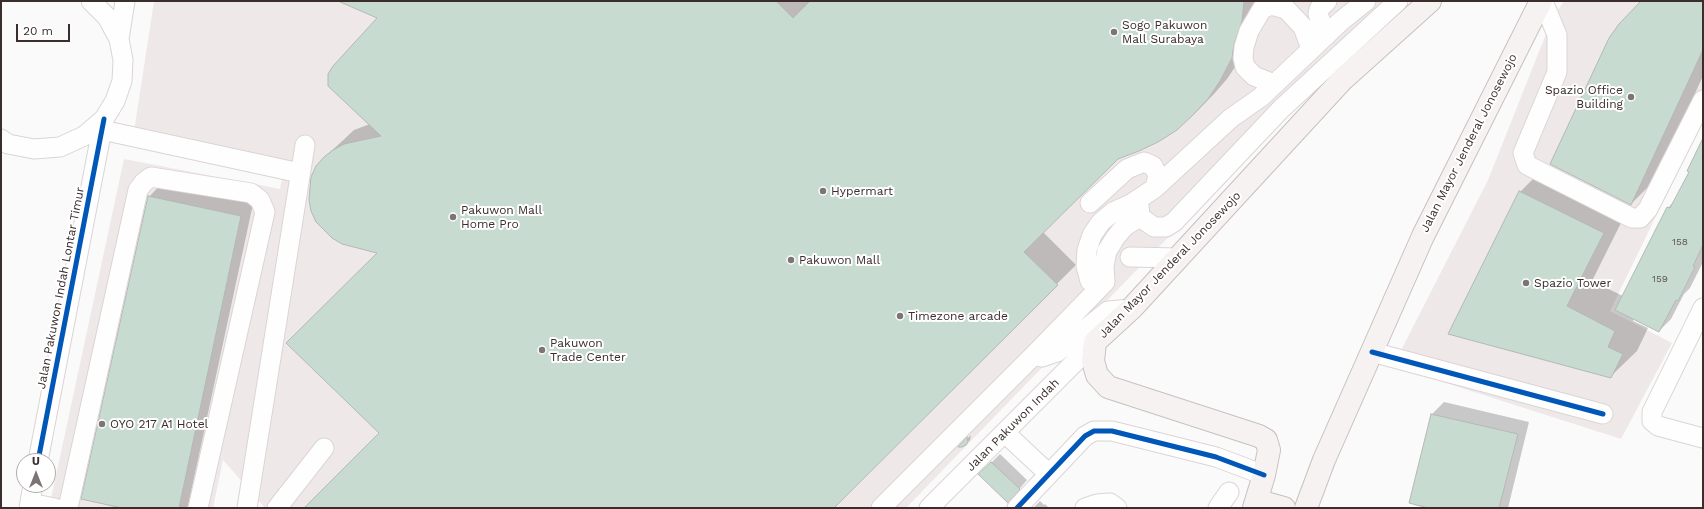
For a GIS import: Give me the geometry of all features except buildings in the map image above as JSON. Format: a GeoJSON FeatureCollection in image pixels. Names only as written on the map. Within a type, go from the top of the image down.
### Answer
{"type":"FeatureCollection","features":[{"type":"Feature","properties":{"kind":"main road","name":"Jalan Mayor Jenderal Jonosewojo"},"geometry":{"type":"LineString","coordinates":[[1255,506],[1264,475],[1269,450],[1266,440],[1259,436],[1108,387],[1097,375],[1093,361],[1096,342],[1131,309],[1342,80],[1430,1]]}},
{"type":"Feature","properties":{"kind":"main road","name":"Jalan Mayor Jenderal Jonosewojo"},"geometry":{"type":"LineString","coordinates":[[1306,508],[1324,460],[1423,236],[1542,1]]}},
{"type":"Feature","properties":{"kind":"main road"},"geometry":{"type":"LineString","coordinates":[[1255,506],[1266,504],[1284,508]]}},
{"type":"Feature","properties":{"kind":"street"},"geometry":{"type":"LineString","coordinates":[[1,139],[8,144],[34,149],[60,147],[103,125],[115,101],[122,81],[123,60],[119,39],[107,17],[90,1]]}},
{"type":"Feature","properties":{"kind":"street"},"geometry":{"type":"LineString","coordinates":[[119,39],[125,1]]}},
{"type":"Feature","properties":{"kind":"street"},"geometry":{"type":"LineString","coordinates":[[1097,282],[1086,266],[1087,250],[1092,235],[1100,222],[1113,212],[1148,193],[1231,118],[1260,97],[1311,48],[1366,1]]}},
{"type":"Feature","properties":{"kind":"street"},"geometry":{"type":"LineString","coordinates":[[1113,212],[1133,222],[1154,227],[1166,227],[1174,222],[1281,109],[1398,1]]}},
{"type":"Feature","properties":{"kind":"street"},"geometry":{"type":"LineString","coordinates":[[1542,1],[1557,35],[1557,72],[1524,153],[1527,165],[1632,218],[1640,218],[1648,209],[1703,100]]}},
{"type":"Feature","properties":{"kind":"street"},"geometry":{"type":"LineString","coordinates":[[1319,4],[1318,14],[1326,36]]}},
{"type":"Feature","properties":{"kind":"street"},"geometry":{"type":"LineString","coordinates":[[1274,84],[1254,76],[1245,67],[1243,58],[1244,47],[1249,31],[1262,9],[1271,5],[1286,9],[1303,27],[1311,48]]}},
{"type":"Feature","properties":{"kind":"street"},"geometry":{"type":"LineString","coordinates":[[103,125],[300,174]]}},
{"type":"Feature","properties":{"kind":"street","name":"Jalan Pakuwon Indah Lontar Timur"},"geometry":{"type":"LineString","coordinates":[[40,453],[103,125]]}},
{"type":"Feature","properties":{"kind":"street"},"geometry":{"type":"LineString","coordinates":[[247,508],[304,145]]}},
{"type":"Feature","properties":{"kind":"street"},"geometry":{"type":"LineString","coordinates":[[881,508],[1034,355],[1097,282],[1104,266],[1107,252],[1115,238],[1133,222],[1138,207],[1158,175],[1153,166],[1144,162],[1127,169],[1090,203]]}},
{"type":"Feature","properties":{"kind":"street"},"geometry":{"type":"LineString","coordinates":[[68,508],[138,190],[144,182],[151,177],[251,194],[260,200],[265,212],[198,508]]}},
{"type":"Feature","properties":{"kind":"street"},"geometry":{"type":"LineString","coordinates":[[1130,257],[1178,258]]}},
{"type":"Feature","properties":{"kind":"street"},"geometry":{"type":"LineString","coordinates":[[868,508],[1023,353],[1097,282]]}},
{"type":"Feature","properties":{"kind":"street"},"geometry":{"type":"LineString","coordinates":[[1703,308],[1652,412],[1652,421],[1658,426],[1703,438]]}},
{"type":"Feature","properties":{"kind":"street"},"geometry":{"type":"LineString","coordinates":[[1034,355],[1042,357],[1057,352],[1108,311],[1131,309]]}},
{"type":"Feature","properties":{"kind":"street","name":"Jalan Pakuwon Indah"},"geometry":{"type":"LineString","coordinates":[[929,508],[1096,342]]}},
{"type":"Feature","properties":{"kind":"street"},"geometry":{"type":"LineString","coordinates":[[1372,352],[1603,414]]}},
{"type":"Feature","properties":{"kind":"street"},"geometry":{"type":"LineString","coordinates":[[1016,508],[1085,436],[1094,431],[1112,431],[1216,457],[1264,475]]}},
{"type":"Feature","properties":{"kind":"street"},"geometry":{"type":"LineString","coordinates":[[1005,433],[1049,474]]}},
{"type":"Feature","properties":{"kind":"street"},"geometry":{"type":"LineString","coordinates":[[277,508],[324,448]]}},
{"type":"Feature","properties":{"kind":"street"},"geometry":{"type":"LineString","coordinates":[[1218,508],[1230,492]]}},
{"type":"Feature","properties":{"kind":"street"},"geometry":{"type":"LineString","coordinates":[[30,499],[55,508]]}},
{"type":"Feature","properties":{"kind":"street"},"geometry":{"type":"LineString","coordinates":[[1085,508],[1097,504],[1110,504],[1117,508]]}},
{"type":"Feature","properties":{"kind":"shaded area"},"geometry":{"type":"Polygon","coordinates":[[[154,1],[1406,1],[1315,86],[906,508],[265,508],[223,460],[213,508],[49,508],[52,493],[56,493],[56,475],[124,159],[280,189],[284,168],[133,138],[154,1]]]}},
{"type":"Feature","properties":{"kind":"shaded area"},"geometry":{"type":"Polygon","coordinates":[[[1564,1],[1703,1],[1703,119],[1610,311],[1672,343],[1621,439],[1393,366],[1488,180],[1552,19],[1564,1]]]}},
{"type":"Feature","properties":{"kind":"cycle path"},"geometry":{"type":"LineString","coordinates":[[40,453],[104,119]]}},
{"type":"Feature","properties":{"kind":"cycle path"},"geometry":{"type":"LineString","coordinates":[[1372,352],[1603,414]]}},
{"type":"Feature","properties":{"kind":"cycle path"},"geometry":{"type":"LineString","coordinates":[[1017,508],[1085,436],[1094,431],[1112,431],[1216,457],[1264,475]]}},
{"type":"Feature","properties":{"kind":"place","name":"Sogo Pakuwon Mall Surabaya"},"geometry":{"type":"Point","coordinates":[1114,32]}},
{"type":"Feature","properties":{"kind":"place","name":"Spazio Office Building"},"geometry":{"type":"Point","coordinates":[1631,97]}},
{"type":"Feature","properties":{"kind":"place","name":"Hypermart"},"geometry":{"type":"Point","coordinates":[823,191]}},
{"type":"Feature","properties":{"kind":"place","name":"Pakuwon Mall Home Pro"},"geometry":{"type":"Point","coordinates":[453,217]}},
{"type":"Feature","properties":{"kind":"place","name":"Pakuwon Mall"},"geometry":{"type":"Point","coordinates":[791,260]}},
{"type":"Feature","properties":{"kind":"place","name":"Spazio Tower"},"geometry":{"type":"Point","coordinates":[1526,283]}},
{"type":"Feature","properties":{"kind":"place","name":"Timezone arcade"},"geometry":{"type":"Point","coordinates":[900,316]}},
{"type":"Feature","properties":{"kind":"place","name":"Pakuwon Trade Center"},"geometry":{"type":"Point","coordinates":[542,350]}},
{"type":"Feature","properties":{"kind":"place","name":"OYO 217 A1 Hotel"},"geometry":{"type":"Point","coordinates":[102,424]}}]}
